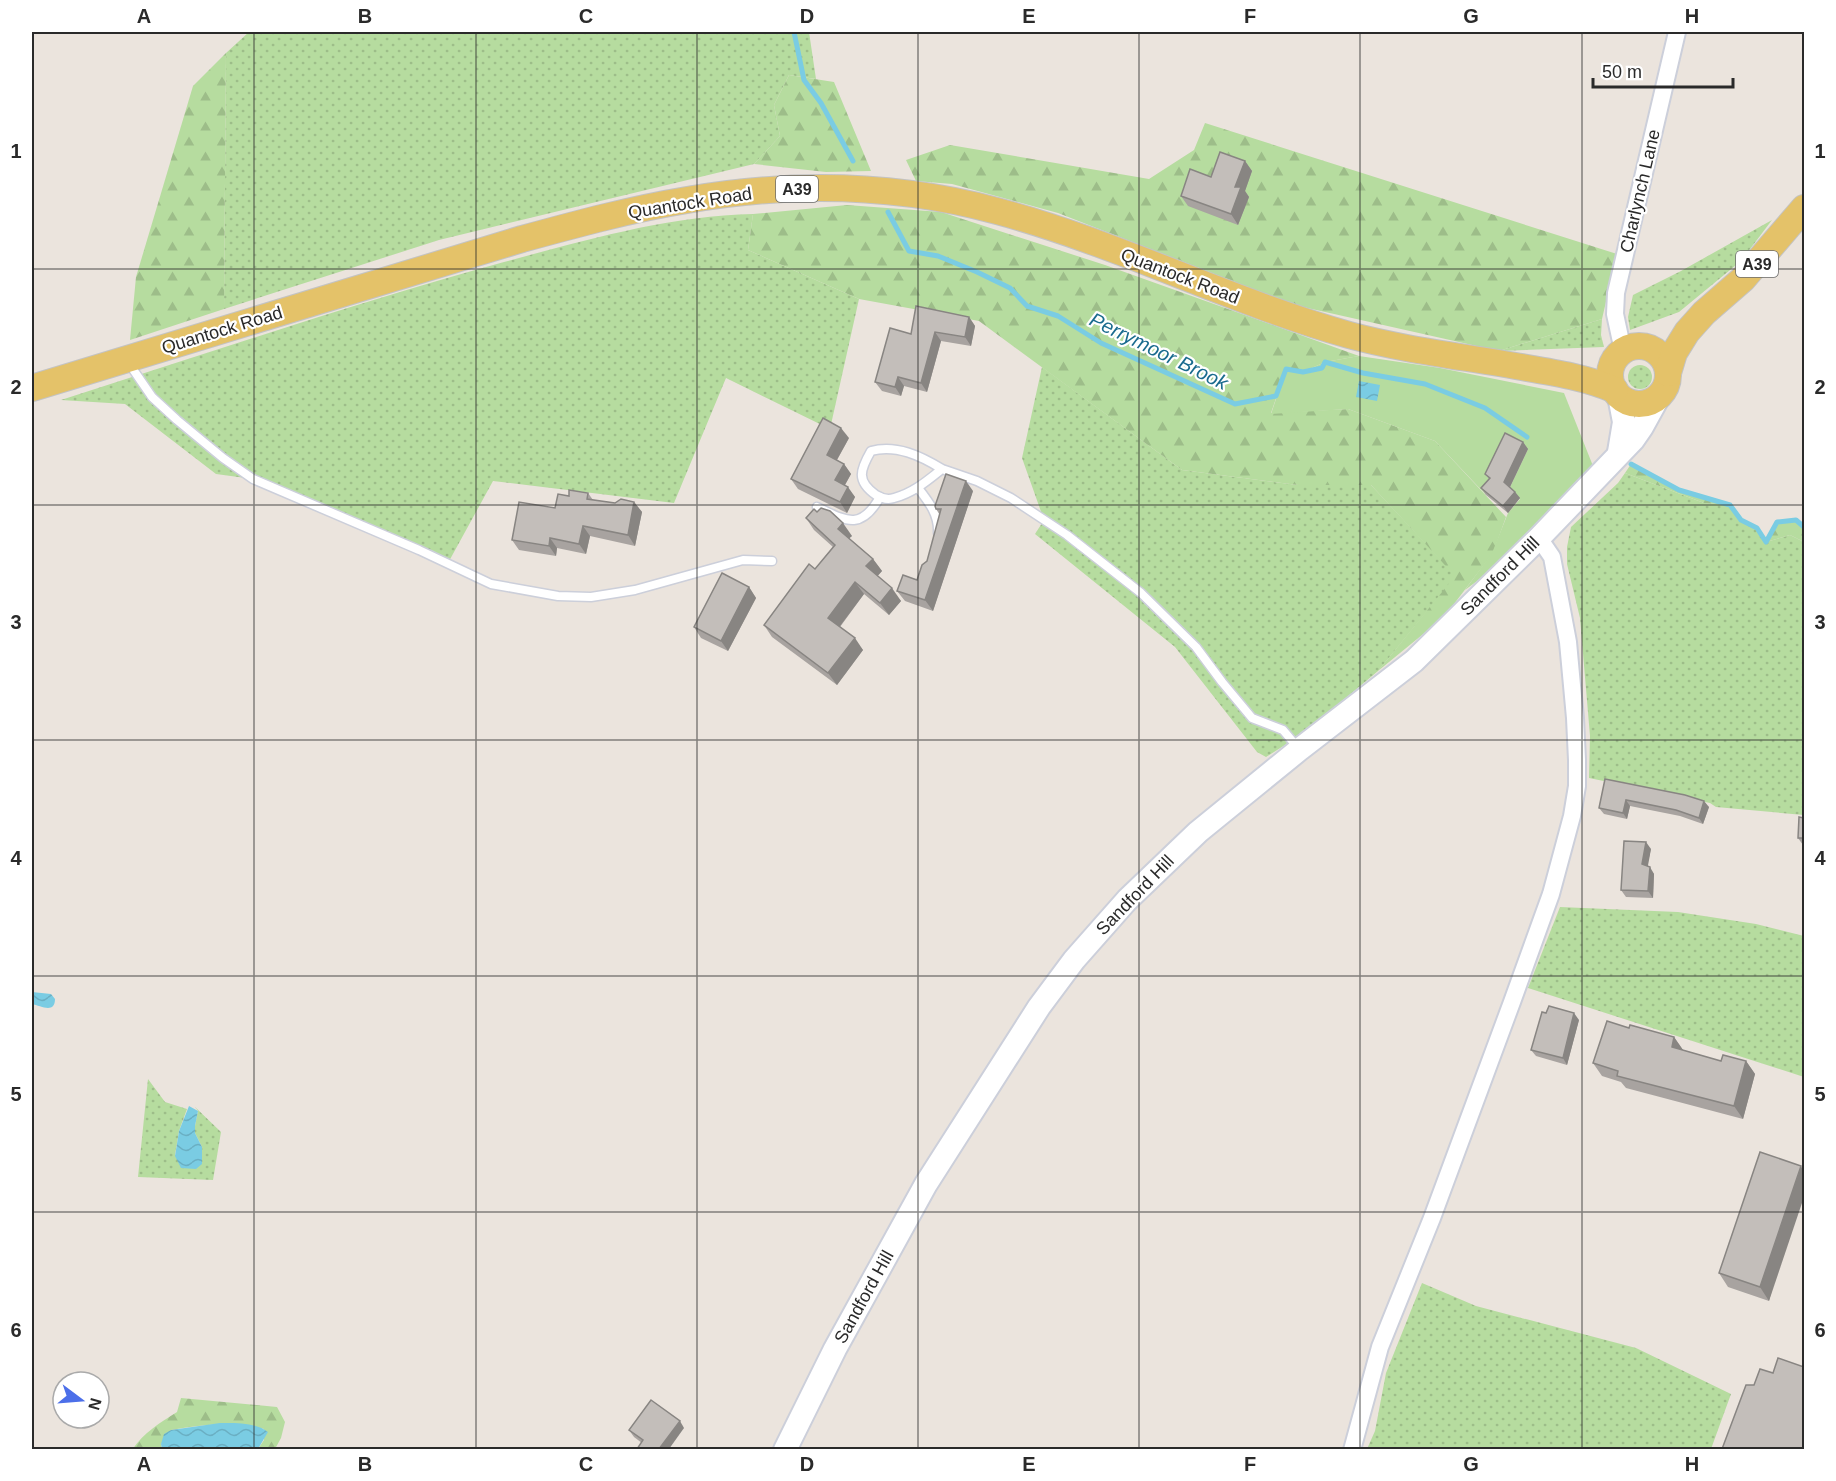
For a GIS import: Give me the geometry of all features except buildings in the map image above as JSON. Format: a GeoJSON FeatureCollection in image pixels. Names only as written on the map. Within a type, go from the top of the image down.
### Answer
{"type":"FeatureCollection","features":[{"type":"Feature","properties":{"kind":"main road","name":"Quantock Road"},"geometry":{"type":"LineString","coordinates":[[32,388],[591,220],[688,200],[753,192],[819,188],[890,191],[978,206],[1063,231],[1254,304],[1349,334],[1425,352],[1563,375],[1600,384],[1617,393]]}},
{"type":"Feature","properties":{"kind":"main road","name":"A39"},"geometry":{"type":"LineString","coordinates":[[1617,393],[1631,403],[1640,404],[1658,398],[1664,390],[1674,353],[1687,332],[1704,313],[1743,279],[1804,208]]}},
{"type":"Feature","properties":{"kind":"main road","name":"A39"},"geometry":{"type":"LineString","coordinates":[[1626,352],[1704,313]]}},
{"type":"Feature","properties":{"kind":"main road"},"geometry":{"type":"LineString","coordinates":[[1619,452],[1624,422],[1617,393],[1610,379],[1612,367],[1626,352],[1652,349],[1666,363],[1668,373]]}},
{"type":"Feature","properties":{"kind":"main road","name":"Quantock Road"},"geometry":{"type":"LineString","coordinates":[[1563,375],[1626,352]]}},
{"type":"Feature","properties":{"kind":"main road","name":"Sandford Hill"},"geometry":{"type":"LineString","coordinates":[[785,1449],[835,1349],[926,1184],[1046,998],[1074,960],[1127,900],[1198,832],[1414,661],[1539,538],[1633,440],[1658,398]]}},
{"type":"Feature","properties":{"kind":"street","name":"Charlynch Lane"},"geometry":{"type":"LineString","coordinates":[[1626,352],[1615,315],[1617,293],[1677,32]]}},
{"type":"Feature","properties":{"kind":"street"},"geometry":{"type":"LineString","coordinates":[[1352,1449],[1380,1347],[1432,1218],[1512,1002],[1551,894],[1572,816],[1577,760],[1568,642],[1552,557],[1539,538]]}},
{"type":"Feature","properties":{"kind":"lane"},"geometry":{"type":"LineString","coordinates":[[126,359],[152,397],[223,458],[253,479],[419,550],[491,584],[558,596],[591,597],[635,590],[743,560],[772,561]]}},
{"type":"Feature","properties":{"kind":"lane"},"geometry":{"type":"LineString","coordinates":[[942,470],[918,488],[891,499],[880,497],[866,488],[861,476],[864,463],[871,451],[882,448],[924,458],[942,470],[977,481],[1011,498],[1067,535],[1141,593],[1196,647],[1252,718],[1283,730],[1300,749]]}},
{"type":"Feature","properties":{"kind":"lane"},"geometry":{"type":"LineString","coordinates":[[918,488],[932,506],[939,524],[938,542]]}},
{"type":"Feature","properties":{"kind":"lane"},"geometry":{"type":"LineString","coordinates":[[818,507],[841,519],[855,521],[873,511],[880,497]]}},
{"type":"Feature","properties":{"kind":"green space"},"geometry":{"type":"Polygon","coordinates":[[[249,32],[809,32],[816,79],[789,75],[774,105],[780,136],[754,164],[439,240],[224,309],[226,53],[249,32]]]}},
{"type":"Feature","properties":{"kind":"green space"},"geometry":{"type":"Polygon","coordinates":[[[226,53],[224,309],[130,340],[136,277],[193,86],[226,53]]]}},
{"type":"Feature","properties":{"kind":"green space"},"geometry":{"type":"Polygon","coordinates":[[[789,75],[834,82],[871,171],[826,172],[754,164],[780,136],[774,105],[789,75]]]}},
{"type":"Feature","properties":{"kind":"green space"},"geometry":{"type":"Polygon","coordinates":[[[1205,123],[1617,254],[1602,319],[1499,351],[1294,305],[1058,213],[952,184],[916,181],[906,160],[950,145],[1149,179],[1194,150],[1205,123]]]}},
{"type":"Feature","properties":{"kind":"green space"},"geometry":{"type":"Polygon","coordinates":[[[847,205],[941,212],[1105,265],[1359,356],[1325,362],[1303,372],[1286,369],[1271,413],[1348,409],[1435,441],[1506,517],[1493,553],[1444,617],[1378,671],[1455,576],[1371,485],[1298,485],[1182,470],[979,321],[859,299],[748,250],[753,214],[847,205]]]}},
{"type":"Feature","properties":{"kind":"green space"},"geometry":{"type":"Polygon","coordinates":[[[753,214],[748,250],[859,299],[830,429],[726,378],[674,503],[493,481],[448,563],[253,479],[216,474],[125,404],[61,400],[337,311],[535,254],[658,224],[753,214]]]}},
{"type":"Feature","properties":{"kind":"green space"},"geometry":{"type":"Polygon","coordinates":[[[1772,220],[1741,261],[1679,312],[1630,330],[1628,317],[1633,295],[1772,220]]]}},
{"type":"Feature","properties":{"kind":"green space"},"geometry":{"type":"Polygon","coordinates":[[[1602,319],[1601,335],[1604,347],[1499,351],[1602,319]]]}},
{"type":"Feature","properties":{"kind":"green space"},"geometry":{"type":"Polygon","coordinates":[[[1359,356],[1440,368],[1564,393],[1593,466],[1508,558],[1465,590],[1492,553],[1508,513],[1520,499],[1509,489],[1528,449],[1486,495],[1435,441],[1348,409],[1271,414],[1286,369],[1303,372],[1325,362],[1359,356]]]}},
{"type":"Feature","properties":{"kind":"green space"},"geometry":{"type":"Polygon","coordinates":[[[1640,365],[1649,368],[1652,377],[1649,386],[1640,389],[1631,386],[1628,377],[1631,368],[1640,365]]]}},
{"type":"Feature","properties":{"kind":"green space"},"geometry":{"type":"Polygon","coordinates":[[[1042,367],[1182,470],[1298,485],[1371,485],[1456,576],[1378,671],[1304,733],[1266,757],[1257,752],[1175,647],[1035,534],[1044,520],[1022,458],[1042,367]]]}},
{"type":"Feature","properties":{"kind":"green space"},"geometry":{"type":"Polygon","coordinates":[[[1631,464],[1679,490],[1730,505],[1704,503],[1625,473],[1631,464]]]}},
{"type":"Feature","properties":{"kind":"green space"},"geometry":{"type":"Polygon","coordinates":[[[1625,473],[1704,503],[1730,505],[1741,520],[1757,528],[1766,542],[1790,535],[1804,542],[1804,815],[1716,807],[1710,803],[1589,778],[1590,736],[1580,618],[1567,564],[1567,547],[1571,527],[1618,483],[1625,473]]]}},
{"type":"Feature","properties":{"kind":"green space"},"geometry":{"type":"Polygon","coordinates":[[[1796,520],[1804,527],[1804,542],[1790,535],[1766,542],[1777,522],[1796,520]]]}},
{"type":"Feature","properties":{"kind":"green space"},"geometry":{"type":"Polygon","coordinates":[[[1560,907],[1678,912],[1756,924],[1804,936],[1804,1077],[1528,988],[1560,907]]]}},
{"type":"Feature","properties":{"kind":"green space"},"geometry":{"type":"Polygon","coordinates":[[[148,1079],[165,1102],[187,1109],[179,1131],[175,1155],[202,1163],[202,1147],[195,1133],[198,1111],[195,1107],[221,1132],[213,1180],[138,1177],[148,1079]]]}},
{"type":"Feature","properties":{"kind":"green space"},"geometry":{"type":"Polygon","coordinates":[[[1422,1283],[1476,1306],[1636,1348],[1731,1394],[1711,1449],[1367,1449],[1375,1431],[1386,1373],[1422,1283]]]}},
{"type":"Feature","properties":{"kind":"green space"},"geometry":{"type":"Polygon","coordinates":[[[181,1398],[277,1407],[285,1422],[281,1438],[275,1449],[258,1449],[264,1440],[264,1429],[229,1424],[206,1425],[171,1430],[161,1444],[162,1449],[132,1450],[147,1433],[177,1412],[181,1398]]]}},
{"type":"Feature","properties":{"kind":"water"},"geometry":{"type":"Polygon","coordinates":[[[1359,381],[1380,385],[1377,401],[1356,397],[1359,381]]]}},
{"type":"Feature","properties":{"kind":"water"},"geometry":{"type":"Polygon","coordinates":[[[32,992],[51,994],[55,999],[53,1006],[47,1008],[32,1004],[32,992]]]}},
{"type":"Feature","properties":{"kind":"water"},"geometry":{"type":"Polygon","coordinates":[[[189,1106],[198,1111],[195,1133],[202,1147],[202,1164],[196,1169],[181,1168],[175,1156],[179,1131],[189,1106]]]}},
{"type":"Feature","properties":{"kind":"water"},"geometry":{"type":"Polygon","coordinates":[[[220,1423],[251,1425],[268,1432],[258,1449],[162,1449],[164,1434],[171,1430],[220,1423]]]}},
{"type":"Feature","properties":{"kind":"waterway","name":"Perrymoor Brook"},"geometry":{"type":"LineString","coordinates":[[794,32],[804,80],[821,103],[853,161]]}},
{"type":"Feature","properties":{"kind":"waterway","name":"Perrymoor Brook"},"geometry":{"type":"LineString","coordinates":[[888,212],[909,251],[938,256],[977,272],[1010,288],[1027,306],[1058,316],[1101,343],[1235,404],[1276,396],[1286,369],[1303,372],[1322,368],[1325,362],[1363,373],[1425,384],[1485,408],[1527,437]]}},
{"type":"Feature","properties":{"kind":"waterway","name":"Perrymoor Brook"},"geometry":{"type":"LineString","coordinates":[[1631,464],[1679,490],[1730,505],[1741,520],[1757,528],[1766,542],[1777,522],[1796,520],[1804,527]]}}]}
